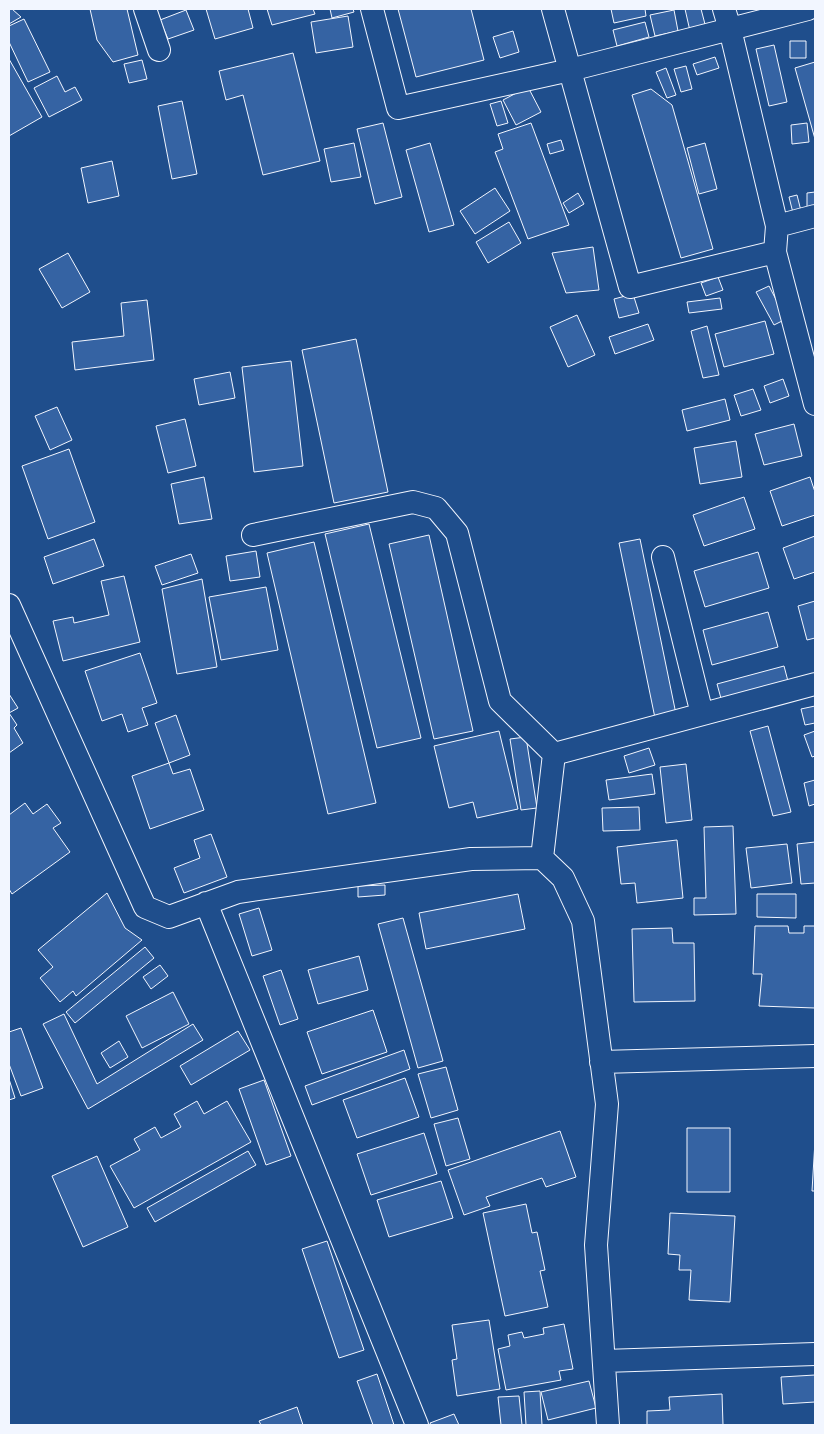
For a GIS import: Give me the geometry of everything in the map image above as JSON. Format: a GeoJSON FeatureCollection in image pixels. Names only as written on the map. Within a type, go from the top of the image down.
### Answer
{"type":"FeatureCollection","features":[{"type":"Feature","properties":{"kind":"street"},"geometry":{"type":"LineString","coordinates":[[145,9],[159,50]]}},
{"type":"Feature","properties":{"kind":"street"},"geometry":{"type":"LineString","coordinates":[[372,9],[398,108],[570,70],[727,19],[808,9]]}},
{"type":"Feature","properties":{"kind":"street"},"geometry":{"type":"LineString","coordinates":[[553,9],[630,287],[775,252]]}},
{"type":"Feature","properties":{"kind":"street"},"geometry":{"type":"LineString","coordinates":[[727,19],[777,226],[775,252],[815,404]]}},
{"type":"Feature","properties":{"kind":"street"},"geometry":{"type":"LineString","coordinates":[[777,226],[815,216]]}},
{"type":"Feature","properties":{"kind":"street"},"geometry":{"type":"LineString","coordinates":[[253,536],[413,502],[436,508],[457,532],[500,701],[554,754]]}},
{"type":"Feature","properties":{"kind":"street"},"geometry":{"type":"LineString","coordinates":[[663,557],[702,714]]}},
{"type":"Feature","properties":{"kind":"street"},"geometry":{"type":"LineString","coordinates":[[9,605],[145,907],[169,917],[238,892],[462,861],[542,858],[563,878],[583,921],[607,1104],[596,1245],[608,1425]]}},
{"type":"Feature","properties":{"kind":"street"},"geometry":{"type":"LineString","coordinates":[[554,754],[815,684]]}},
{"type":"Feature","properties":{"kind":"street"},"geometry":{"type":"LineString","coordinates":[[542,858],[554,754]]}},
{"type":"Feature","properties":{"kind":"street"},"geometry":{"type":"LineString","coordinates":[[206,903],[417,1425]]}},
{"type":"Feature","properties":{"kind":"street"},"geometry":{"type":"LineString","coordinates":[[602,1062],[815,1056]]}},
{"type":"Feature","properties":{"kind":"street"},"geometry":{"type":"LineString","coordinates":[[604,1361],[815,1354]]}},
{"type":"Feature","properties":{"kind":"building"},"geometry":{"type":"Polygon","coordinates":[[[9,9],[12,9],[21,17],[9,24],[9,9]]]}},
{"type":"Feature","properties":{"kind":"building"},"geometry":{"type":"Polygon","coordinates":[[[90,9],[127,9],[138,55],[113,62],[97,40],[90,9]]]}},
{"type":"Feature","properties":{"kind":"building"},"geometry":{"type":"Polygon","coordinates":[[[206,9],[248,9],[253,28],[215,39],[206,9]]]}},
{"type":"Feature","properties":{"kind":"building"},"geometry":{"type":"Polygon","coordinates":[[[267,9],[313,9],[315,14],[272,25],[267,9]]]}},
{"type":"Feature","properties":{"kind":"building"},"geometry":{"type":"Polygon","coordinates":[[[330,9],[353,9],[354,12],[332,18],[330,9]]]}},
{"type":"Feature","properties":{"kind":"building"},"geometry":{"type":"Polygon","coordinates":[[[398,9],[471,9],[484,60],[416,77],[398,9]]]}},
{"type":"Feature","properties":{"kind":"building"},"geometry":{"type":"Polygon","coordinates":[[[611,9],[645,9],[646,16],[614,23],[611,9]]]}},
{"type":"Feature","properties":{"kind":"building"},"geometry":{"type":"Polygon","coordinates":[[[685,9],[701,9],[706,28],[690,31],[685,9]]]}},
{"type":"Feature","properties":{"kind":"building"},"geometry":{"type":"Polygon","coordinates":[[[186,10],[194,30],[168,39],[160,20],[186,10]]]}},
{"type":"Feature","properties":{"kind":"building"},"geometry":{"type":"Polygon","coordinates":[[[674,10],[678,31],[655,36],[650,15],[674,10]]]}},
{"type":"Feature","properties":{"kind":"building"},"geometry":{"type":"Polygon","coordinates":[[[348,16],[353,47],[316,53],[311,22],[348,16]]]}},
{"type":"Feature","properties":{"kind":"building"},"geometry":{"type":"Polygon","coordinates":[[[24,19],[50,72],[28,82],[9,42],[9,26],[24,19]]]}},
{"type":"Feature","properties":{"kind":"building"},"geometry":{"type":"Polygon","coordinates":[[[645,22],[649,37],[617,46],[613,30],[645,22]]]}},
{"type":"Feature","properties":{"kind":"building"},"geometry":{"type":"Polygon","coordinates":[[[513,31],[519,52],[500,58],[493,37],[513,31]]]}},
{"type":"Feature","properties":{"kind":"building"},"geometry":{"type":"Polygon","coordinates":[[[790,41],[806,41],[806,58],[790,58],[790,41]]]}},
{"type":"Feature","properties":{"kind":"building"},"geometry":{"type":"Polygon","coordinates":[[[774,45],[787,102],[769,106],[756,49],[774,45]]]}},
{"type":"Feature","properties":{"kind":"building"},"geometry":{"type":"Polygon","coordinates":[[[293,53],[320,161],[263,175],[243,95],[226,100],[219,71],[293,53]]]}},
{"type":"Feature","properties":{"kind":"building"},"geometry":{"type":"Polygon","coordinates":[[[715,57],[719,68],[697,75],[693,64],[715,57]]]}},
{"type":"Feature","properties":{"kind":"building"},"geometry":{"type":"Polygon","coordinates":[[[9,59],[42,117],[9,136],[9,59]]]}},
{"type":"Feature","properties":{"kind":"building"},"geometry":{"type":"Polygon","coordinates":[[[142,60],[147,79],[129,83],[124,64],[142,60]]]}},
{"type":"Feature","properties":{"kind":"building"},"geometry":{"type":"Polygon","coordinates":[[[815,62],[815,139],[795,68],[815,62]]]}},
{"type":"Feature","properties":{"kind":"building"},"geometry":{"type":"Polygon","coordinates":[[[686,66],[692,89],[681,92],[674,69],[686,66]]]}},
{"type":"Feature","properties":{"kind":"building"},"geometry":{"type":"Polygon","coordinates":[[[666,68],[676,95],[667,98],[656,72],[666,68]]]}},
{"type":"Feature","properties":{"kind":"building"},"geometry":{"type":"Polygon","coordinates":[[[57,76],[65,92],[75,87],[82,100],[49,117],[34,88],[57,76]]]}},
{"type":"Feature","properties":{"kind":"building"},"geometry":{"type":"Polygon","coordinates":[[[528,87],[541,112],[516,125],[503,100],[528,87]]]}},
{"type":"Feature","properties":{"kind":"building"},"geometry":{"type":"Polygon","coordinates":[[[651,89],[672,105],[713,249],[681,258],[632,95],[651,89]]]}},
{"type":"Feature","properties":{"kind":"building"},"geometry":{"type":"Polygon","coordinates":[[[182,101],[197,174],[172,179],[158,106],[182,101]]]}},
{"type":"Feature","properties":{"kind":"building"},"geometry":{"type":"Polygon","coordinates":[[[501,101],[508,123],[497,126],[490,104],[501,101]]]}},
{"type":"Feature","properties":{"kind":"building"},"geometry":{"type":"Polygon","coordinates":[[[383,123],[402,197],[375,204],[357,129],[383,123]]]}},
{"type":"Feature","properties":{"kind":"building"},"geometry":{"type":"Polygon","coordinates":[[[531,123],[569,225],[528,239],[495,152],[503,149],[498,134],[531,123]]]}},
{"type":"Feature","properties":{"kind":"building"},"geometry":{"type":"Polygon","coordinates":[[[807,123],[809,142],[792,144],[791,125],[807,123]]]}},
{"type":"Feature","properties":{"kind":"building"},"geometry":{"type":"Polygon","coordinates":[[[561,140],[564,150],[550,154],[547,144],[561,140]]]}},
{"type":"Feature","properties":{"kind":"building"},"geometry":{"type":"Polygon","coordinates":[[[354,143],[361,177],[331,182],[324,149],[354,143]]]}},
{"type":"Feature","properties":{"kind":"building"},"geometry":{"type":"Polygon","coordinates":[[[430,143],[454,225],[429,232],[406,150],[430,143]]]}},
{"type":"Feature","properties":{"kind":"building"},"geometry":{"type":"Polygon","coordinates":[[[705,143],[717,189],[699,194],[687,148],[705,143]]]}},
{"type":"Feature","properties":{"kind":"building"},"geometry":{"type":"Polygon","coordinates":[[[112,161],[119,196],[88,203],[81,168],[112,161]]]}},
{"type":"Feature","properties":{"kind":"building"},"geometry":{"type":"Polygon","coordinates":[[[495,188],[510,211],[475,234],[460,211],[495,188]]]}},
{"type":"Feature","properties":{"kind":"building"},"geometry":{"type":"Polygon","coordinates":[[[815,192],[815,209],[807,209],[807,193],[815,192]]]}},
{"type":"Feature","properties":{"kind":"building"},"geometry":{"type":"Polygon","coordinates":[[[578,193],[584,204],[569,213],[563,203],[578,193]]]}},
{"type":"Feature","properties":{"kind":"building"},"geometry":{"type":"Polygon","coordinates":[[[797,195],[802,215],[794,217],[789,197],[797,195]]]}},
{"type":"Feature","properties":{"kind":"building"},"geometry":{"type":"Polygon","coordinates":[[[509,222],[521,243],[488,263],[476,242],[509,222]]]}},
{"type":"Feature","properties":{"kind":"building"},"geometry":{"type":"Polygon","coordinates":[[[593,247],[599,290],[566,293],[552,253],[593,247]]]}},
{"type":"Feature","properties":{"kind":"building"},"geometry":{"type":"Polygon","coordinates":[[[68,253],[90,292],[62,308],[39,269],[68,253]]]}},
{"type":"Feature","properties":{"kind":"building"},"geometry":{"type":"Polygon","coordinates":[[[718,277],[723,290],[706,296],[701,283],[718,277]]]}},
{"type":"Feature","properties":{"kind":"building"},"geometry":{"type":"Polygon","coordinates":[[[769,286],[786,319],[774,325],[756,292],[769,286]]]}},
{"type":"Feature","properties":{"kind":"building"},"geometry":{"type":"Polygon","coordinates":[[[633,294],[639,313],[619,318],[614,299],[633,294]]]}},
{"type":"Feature","properties":{"kind":"building"},"geometry":{"type":"Polygon","coordinates":[[[720,298],[722,309],[689,313],[687,302],[720,298]]]}},
{"type":"Feature","properties":{"kind":"building"},"geometry":{"type":"Polygon","coordinates":[[[147,300],[154,360],[75,370],[72,342],[124,336],[121,303],[147,300]]]}},
{"type":"Feature","properties":{"kind":"building"},"geometry":{"type":"Polygon","coordinates":[[[577,315],[595,355],[568,367],[550,327],[577,315]]]}},
{"type":"Feature","properties":{"kind":"building"},"geometry":{"type":"Polygon","coordinates":[[[765,321],[774,354],[724,367],[715,334],[765,321]]]}},
{"type":"Feature","properties":{"kind":"building"},"geometry":{"type":"Polygon","coordinates":[[[648,324],[654,340],[615,354],[609,337],[648,324]]]}},
{"type":"Feature","properties":{"kind":"building"},"geometry":{"type":"Polygon","coordinates":[[[707,326],[719,375],[703,378],[691,331],[707,326]]]}},
{"type":"Feature","properties":{"kind":"building"},"geometry":{"type":"Polygon","coordinates":[[[356,339],[388,492],[334,503],[302,350],[356,339]]]}},
{"type":"Feature","properties":{"kind":"building"},"geometry":{"type":"Polygon","coordinates":[[[291,361],[303,466],[254,472],[242,367],[291,361]]]}},
{"type":"Feature","properties":{"kind":"building"},"geometry":{"type":"Polygon","coordinates":[[[230,372],[235,398],[199,405],[194,379],[230,372]]]}},
{"type":"Feature","properties":{"kind":"building"},"geometry":{"type":"Polygon","coordinates":[[[783,379],[789,396],[770,403],[764,386],[783,379]]]}},
{"type":"Feature","properties":{"kind":"building"},"geometry":{"type":"Polygon","coordinates":[[[753,389],[761,410],[741,416],[734,395],[753,389]]]}},
{"type":"Feature","properties":{"kind":"building"},"geometry":{"type":"Polygon","coordinates":[[[725,399],[730,420],[687,431],[682,410],[725,399]]]}},
{"type":"Feature","properties":{"kind":"building"},"geometry":{"type":"Polygon","coordinates":[[[57,407],[72,440],[50,450],[35,416],[57,407]]]}},
{"type":"Feature","properties":{"kind":"building"},"geometry":{"type":"Polygon","coordinates":[[[185,419],[196,466],[168,473],[156,426],[185,419]]]}},
{"type":"Feature","properties":{"kind":"building"},"geometry":{"type":"Polygon","coordinates":[[[794,424],[802,456],[764,465],[755,434],[794,424]]]}},
{"type":"Feature","properties":{"kind":"building"},"geometry":{"type":"Polygon","coordinates":[[[736,441],[742,477],[700,484],[694,448],[736,441]]]}},
{"type":"Feature","properties":{"kind":"building"},"geometry":{"type":"Polygon","coordinates":[[[69,449],[95,522],[48,539],[22,466],[69,449]]]}},
{"type":"Feature","properties":{"kind":"building"},"geometry":{"type":"Polygon","coordinates":[[[204,477],[212,519],[179,524],[171,484],[204,477]]]}},
{"type":"Feature","properties":{"kind":"building"},"geometry":{"type":"Polygon","coordinates":[[[810,477],[815,492],[815,515],[782,526],[770,491],[810,477]]]}},
{"type":"Feature","properties":{"kind":"building"},"geometry":{"type":"Polygon","coordinates":[[[744,497],[755,529],[704,546],[693,515],[744,497]]]}},
{"type":"Feature","properties":{"kind":"building"},"geometry":{"type":"Polygon","coordinates":[[[369,524],[421,738],[377,748],[325,534],[369,524]]]}},
{"type":"Feature","properties":{"kind":"building"},"geometry":{"type":"Polygon","coordinates":[[[429,535],[473,731],[434,739],[389,544],[429,535]]]}},
{"type":"Feature","properties":{"kind":"building"},"geometry":{"type":"Polygon","coordinates":[[[815,536],[815,572],[794,579],[783,548],[815,536]]]}},
{"type":"Feature","properties":{"kind":"building"},"geometry":{"type":"Polygon","coordinates":[[[94,539],[104,566],[53,584],[44,557],[94,539]]]}},
{"type":"Feature","properties":{"kind":"building"},"geometry":{"type":"Polygon","coordinates":[[[640,539],[676,714],[655,718],[619,543],[640,539]]]}},
{"type":"Feature","properties":{"kind":"building"},"geometry":{"type":"Polygon","coordinates":[[[314,542],[376,803],[328,814],[267,553],[314,542]]]}},
{"type":"Feature","properties":{"kind":"building"},"geometry":{"type":"Polygon","coordinates":[[[256,551],[260,577],[230,581],[226,556],[256,551]]]}},
{"type":"Feature","properties":{"kind":"building"},"geometry":{"type":"Polygon","coordinates":[[[758,552],[769,588],[705,607],[694,571],[758,552]]]}},
{"type":"Feature","properties":{"kind":"building"},"geometry":{"type":"Polygon","coordinates":[[[191,554],[198,573],[162,585],[155,566],[191,554]]]}},
{"type":"Feature","properties":{"kind":"building"},"geometry":{"type":"Polygon","coordinates":[[[124,576],[140,642],[63,661],[53,621],[73,617],[74,623],[109,615],[101,581],[124,576]]]}},
{"type":"Feature","properties":{"kind":"building"},"geometry":{"type":"Polygon","coordinates":[[[202,579],[217,667],[177,674],[162,589],[202,579]]]}},
{"type":"Feature","properties":{"kind":"building"},"geometry":{"type":"Polygon","coordinates":[[[266,587],[278,650],[221,660],[209,597],[266,587]]]}},
{"type":"Feature","properties":{"kind":"building"},"geometry":{"type":"Polygon","coordinates":[[[815,601],[815,638],[807,640],[798,606],[815,601]]]}},
{"type":"Feature","properties":{"kind":"building"},"geometry":{"type":"Polygon","coordinates":[[[768,612],[778,647],[712,665],[703,630],[768,612]]]}},
{"type":"Feature","properties":{"kind":"building"},"geometry":{"type":"Polygon","coordinates":[[[140,653],[157,703],[142,708],[148,725],[128,732],[122,714],[102,721],[85,671],[140,653]]]}},
{"type":"Feature","properties":{"kind":"building"},"geometry":{"type":"Polygon","coordinates":[[[784,666],[789,685],[722,702],[717,684],[784,666]]]}},
{"type":"Feature","properties":{"kind":"building"},"geometry":{"type":"Polygon","coordinates":[[[9,694],[18,708],[9,713],[9,694]]]}},
{"type":"Feature","properties":{"kind":"building"},"geometry":{"type":"Polygon","coordinates":[[[815,706],[815,723],[805,725],[801,709],[815,706]]]}},
{"type":"Feature","properties":{"kind":"building"},"geometry":{"type":"Polygon","coordinates":[[[9,713],[17,725],[14,728],[23,743],[9,753],[9,713]]]}},
{"type":"Feature","properties":{"kind":"building"},"geometry":{"type":"Polygon","coordinates":[[[176,715],[190,755],[169,763],[155,723],[176,715]]]}},
{"type":"Feature","properties":{"kind":"building"},"geometry":{"type":"Polygon","coordinates":[[[768,726],[791,812],[773,816],[750,731],[768,726]]]}},
{"type":"Feature","properties":{"kind":"building"},"geometry":{"type":"Polygon","coordinates":[[[499,731],[518,809],[477,818],[473,802],[449,808],[434,746],[499,731]]]}},
{"type":"Feature","properties":{"kind":"building"},"geometry":{"type":"Polygon","coordinates":[[[815,731],[815,756],[812,757],[804,735],[815,731]]]}},
{"type":"Feature","properties":{"kind":"building"},"geometry":{"type":"Polygon","coordinates":[[[526,737],[537,808],[521,810],[510,739],[526,737]]]}},
{"type":"Feature","properties":{"kind":"building"},"geometry":{"type":"Polygon","coordinates":[[[649,748],[655,765],[629,773],[624,756],[649,748]]]}},
{"type":"Feature","properties":{"kind":"building"},"geometry":{"type":"Polygon","coordinates":[[[169,763],[173,774],[190,769],[204,810],[150,829],[132,776],[169,763]]]}},
{"type":"Feature","properties":{"kind":"building"},"geometry":{"type":"Polygon","coordinates":[[[686,764],[692,820],[666,823],[660,767],[686,764]]]}},
{"type":"Feature","properties":{"kind":"building"},"geometry":{"type":"Polygon","coordinates":[[[652,774],[655,794],[609,800],[606,780],[652,774]]]}},
{"type":"Feature","properties":{"kind":"building"},"geometry":{"type":"Polygon","coordinates":[[[815,780],[815,804],[809,806],[804,783],[815,780]]]}},
{"type":"Feature","properties":{"kind":"building"},"geometry":{"type":"Polygon","coordinates":[[[25,803],[33,814],[47,804],[61,823],[53,828],[70,852],[12,894],[9,889],[9,815],[25,803]]]}},
{"type":"Feature","properties":{"kind":"building"},"geometry":{"type":"Polygon","coordinates":[[[639,807],[640,830],[603,831],[602,808],[639,807]]]}},
{"type":"Feature","properties":{"kind":"building"},"geometry":{"type":"Polygon","coordinates":[[[733,826],[736,914],[694,915],[694,898],[706,898],[704,827],[733,826]]]}},
{"type":"Feature","properties":{"kind":"building"},"geometry":{"type":"Polygon","coordinates":[[[211,834],[227,877],[184,893],[174,868],[200,858],[194,840],[211,834]]]}},
{"type":"Feature","properties":{"kind":"building"},"geometry":{"type":"Polygon","coordinates":[[[677,840],[683,898],[637,903],[635,883],[621,884],[617,847],[677,840]]]}},
{"type":"Feature","properties":{"kind":"building"},"geometry":{"type":"Polygon","coordinates":[[[815,842],[815,883],[801,884],[797,844],[815,842]]]}},
{"type":"Feature","properties":{"kind":"building"},"geometry":{"type":"Polygon","coordinates":[[[787,844],[792,883],[751,888],[746,848],[787,844]]]}},
{"type":"Feature","properties":{"kind":"building"},"geometry":{"type":"Polygon","coordinates":[[[385,885],[385,895],[358,897],[358,886],[385,885]]]}},
{"type":"Feature","properties":{"kind":"building"},"geometry":{"type":"Polygon","coordinates":[[[107,893],[125,928],[142,940],[76,996],[73,991],[60,1002],[40,978],[53,967],[38,950],[107,893]]]}},
{"type":"Feature","properties":{"kind":"building"},"geometry":{"type":"Polygon","coordinates":[[[518,894],[525,929],[426,949],[419,913],[518,894]]]}},
{"type":"Feature","properties":{"kind":"building"},"geometry":{"type":"Polygon","coordinates":[[[757,894],[796,894],[796,918],[757,917],[757,894]]]}},
{"type":"Feature","properties":{"kind":"building"},"geometry":{"type":"Polygon","coordinates":[[[259,908],[272,950],[252,956],[239,914],[259,908]]]}},
{"type":"Feature","properties":{"kind":"building"},"geometry":{"type":"Polygon","coordinates":[[[403,918],[443,1061],[418,1068],[378,924],[403,918]]]}},
{"type":"Feature","properties":{"kind":"building"},"geometry":{"type":"Polygon","coordinates":[[[755,926],[788,926],[789,933],[804,933],[804,926],[815,926],[815,1008],[759,1006],[762,974],[753,974],[755,926]]]}},
{"type":"Feature","properties":{"kind":"building"},"geometry":{"type":"Polygon","coordinates":[[[672,928],[673,943],[694,943],[695,1001],[634,1002],[632,929],[672,928]]]}},
{"type":"Feature","properties":{"kind":"building"},"geometry":{"type":"Polygon","coordinates":[[[145,947],[154,958],[75,1023],[66,1012],[145,947]]]}},
{"type":"Feature","properties":{"kind":"building"},"geometry":{"type":"Polygon","coordinates":[[[359,956],[368,990],[318,1004],[308,970],[359,956]]]}},
{"type":"Feature","properties":{"kind":"building"},"geometry":{"type":"Polygon","coordinates":[[[160,965],[168,976],[151,989],[143,977],[160,965]]]}},
{"type":"Feature","properties":{"kind":"building"},"geometry":{"type":"Polygon","coordinates":[[[281,970],[298,1019],[280,1025],[263,976],[281,970]]]}},
{"type":"Feature","properties":{"kind":"building"},"geometry":{"type":"Polygon","coordinates":[[[173,992],[189,1024],[142,1048],[126,1016],[173,992]]]}},
{"type":"Feature","properties":{"kind":"building"},"geometry":{"type":"Polygon","coordinates":[[[373,1010],[387,1052],[322,1074],[307,1032],[373,1010]]]}},
{"type":"Feature","properties":{"kind":"building"},"geometry":{"type":"Polygon","coordinates":[[[64,1014],[97,1084],[193,1024],[203,1040],[88,1109],[43,1024],[64,1014]]]}},
{"type":"Feature","properties":{"kind":"building"},"geometry":{"type":"Polygon","coordinates":[[[21,1028],[43,1088],[21,1096],[9,1064],[9,1032],[21,1028]]]}},
{"type":"Feature","properties":{"kind":"building"},"geometry":{"type":"Polygon","coordinates":[[[238,1031],[250,1050],[191,1085],[180,1066],[238,1031]]]}},
{"type":"Feature","properties":{"kind":"building"},"geometry":{"type":"Polygon","coordinates":[[[119,1041],[128,1057],[110,1068],[101,1053],[119,1041]]]}},
{"type":"Feature","properties":{"kind":"building"},"geometry":{"type":"Polygon","coordinates":[[[404,1050],[410,1069],[312,1105],[305,1086],[404,1050]]]}},
{"type":"Feature","properties":{"kind":"building"},"geometry":{"type":"Polygon","coordinates":[[[446,1067],[458,1110],[431,1118],[418,1074],[446,1067]]]}},
{"type":"Feature","properties":{"kind":"building"},"geometry":{"type":"Polygon","coordinates":[[[405,1078],[419,1117],[357,1138],[343,1100],[405,1078]]]}},
{"type":"Feature","properties":{"kind":"building"},"geometry":{"type":"Polygon","coordinates":[[[9,1079],[15,1098],[9,1100],[9,1079]]]}},
{"type":"Feature","properties":{"kind":"building"},"geometry":{"type":"Polygon","coordinates":[[[264,1080],[291,1156],[266,1165],[239,1089],[264,1080]]]}},
{"type":"Feature","properties":{"kind":"building"},"geometry":{"type":"Polygon","coordinates":[[[197,1101],[204,1114],[227,1101],[251,1142],[134,1208],[110,1166],[140,1150],[134,1139],[155,1127],[161,1138],[181,1127],[174,1114],[197,1101]]]}},
{"type":"Feature","properties":{"kind":"building"},"geometry":{"type":"Polygon","coordinates":[[[458,1118],[470,1159],[446,1166],[434,1124],[458,1118]]]}},
{"type":"Feature","properties":{"kind":"building"},"geometry":{"type":"Polygon","coordinates":[[[687,1128],[730,1128],[730,1192],[687,1192],[687,1128]]]}},
{"type":"Feature","properties":{"kind":"building"},"geometry":{"type":"Polygon","coordinates":[[[560,1131],[576,1177],[546,1187],[542,1178],[486,1197],[490,1206],[464,1215],[448,1170],[560,1131]]]}},
{"type":"Feature","properties":{"kind":"building"},"geometry":{"type":"Polygon","coordinates":[[[424,1133],[437,1174],[371,1195],[357,1154],[424,1133]]]}},
{"type":"Feature","properties":{"kind":"building"},"geometry":{"type":"Polygon","coordinates":[[[815,1141],[815,1191],[812,1191],[815,1141]]]}},
{"type":"Feature","properties":{"kind":"building"},"geometry":{"type":"Polygon","coordinates":[[[248,1151],[256,1165],[155,1222],[147,1208],[248,1151]]]}},
{"type":"Feature","properties":{"kind":"building"},"geometry":{"type":"Polygon","coordinates":[[[97,1156],[128,1227],[83,1247],[52,1176],[97,1156]]]}},
{"type":"Feature","properties":{"kind":"building"},"geometry":{"type":"Polygon","coordinates":[[[441,1181],[453,1218],[389,1237],[377,1200],[441,1181]]]}},
{"type":"Feature","properties":{"kind":"building"},"geometry":{"type":"Polygon","coordinates":[[[526,1204],[532,1233],[537,1232],[545,1270],[540,1271],[548,1307],[505,1316],[483,1213],[526,1204]]]}},
{"type":"Feature","properties":{"kind":"building"},"geometry":{"type":"Polygon","coordinates":[[[670,1213],[735,1216],[730,1302],[689,1300],[691,1270],[679,1270],[680,1255],[668,1254],[670,1213]]]}},
{"type":"Feature","properties":{"kind":"building"},"geometry":{"type":"Polygon","coordinates":[[[327,1241],[364,1350],[339,1358],[302,1249],[327,1241]]]}},
{"type":"Feature","properties":{"kind":"building"},"geometry":{"type":"Polygon","coordinates":[[[489,1320],[500,1389],[457,1396],[452,1360],[457,1359],[452,1325],[489,1320]]]}},
{"type":"Feature","properties":{"kind":"building"},"geometry":{"type":"Polygon","coordinates":[[[564,1324],[573,1369],[559,1371],[561,1380],[506,1390],[498,1349],[510,1346],[508,1335],[522,1332],[524,1338],[544,1334],[543,1328],[564,1324]]]}},
{"type":"Feature","properties":{"kind":"building"},"geometry":{"type":"Polygon","coordinates":[[[377,1374],[394,1425],[373,1425],[357,1381],[377,1374]]]}},
{"type":"Feature","properties":{"kind":"building"},"geometry":{"type":"Polygon","coordinates":[[[815,1375],[815,1402],[783,1404],[781,1377],[815,1375]]]}},
{"type":"Feature","properties":{"kind":"building"},"geometry":{"type":"Polygon","coordinates":[[[589,1381],[596,1408],[548,1420],[541,1392],[589,1381]]]}},
{"type":"Feature","properties":{"kind":"building"},"geometry":{"type":"Polygon","coordinates":[[[540,1391],[542,1425],[526,1425],[524,1392],[540,1391]]]}},
{"type":"Feature","properties":{"kind":"building"},"geometry":{"type":"Polygon","coordinates":[[[722,1394],[723,1425],[647,1425],[647,1411],[670,1410],[669,1397],[722,1394]]]}},
{"type":"Feature","properties":{"kind":"building"},"geometry":{"type":"Polygon","coordinates":[[[519,1396],[522,1425],[501,1425],[498,1397],[519,1396]]]}},
{"type":"Feature","properties":{"kind":"building"},"geometry":{"type":"Polygon","coordinates":[[[297,1407],[303,1425],[261,1425],[259,1421],[297,1407]]]}},
{"type":"Feature","properties":{"kind":"building"},"geometry":{"type":"Polygon","coordinates":[[[454,1414],[459,1425],[431,1425],[430,1423],[454,1414]]]}}]}
